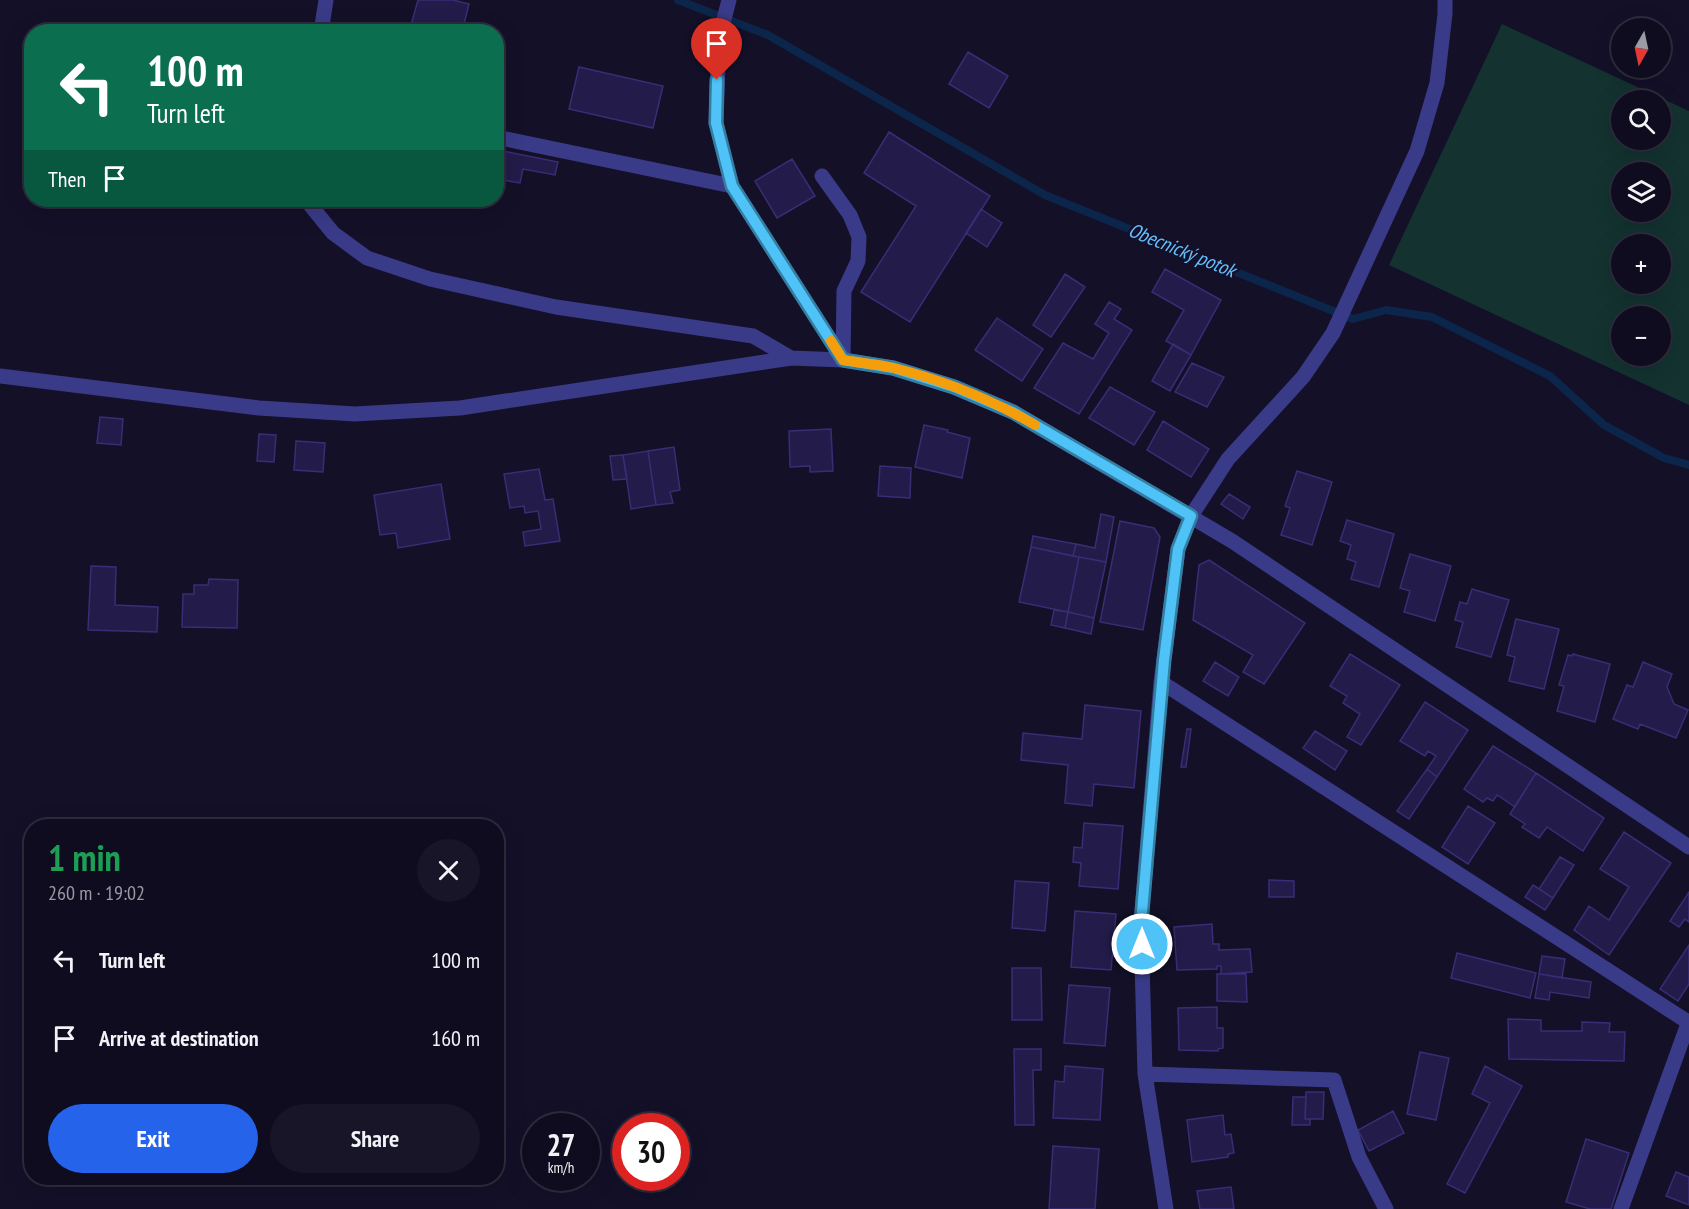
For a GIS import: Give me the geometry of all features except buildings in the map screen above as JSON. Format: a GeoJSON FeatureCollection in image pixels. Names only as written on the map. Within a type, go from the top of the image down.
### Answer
{"type":"FeatureCollection","features":[{"type":"Feature","properties":{"kind":"street"},"geometry":{"type":"LineString","coordinates":[[322,24],[326,0]]}},
{"type":"Feature","properties":{"kind":"street"},"geometry":{"type":"LineString","coordinates":[[729,0],[719,38],[716,123],[732,186],[843,360]]}},
{"type":"Feature","properties":{"kind":"street"},"geometry":{"type":"LineString","coordinates":[[1166,1209],[1145,1074],[1141,923],[1161,682],[1178,549],[1191,516],[1228,459],[1303,377],[1333,333],[1418,151],[1437,83],[1445,0]]}},
{"type":"Feature","properties":{"kind":"street"},"geometry":{"type":"LineString","coordinates":[[504,139],[732,186]]}},
{"type":"Feature","properties":{"kind":"street"},"geometry":{"type":"LineString","coordinates":[[822,176],[850,215],[859,237],[858,261],[844,291],[843,360]]}},
{"type":"Feature","properties":{"kind":"street"},"geometry":{"type":"LineString","coordinates":[[312,207],[333,233],[367,258],[430,279],[556,308],[753,336],[791,358]]}},
{"type":"Feature","properties":{"kind":"street"},"geometry":{"type":"LineString","coordinates":[[0,376],[259,408],[355,414],[460,408],[791,358],[843,360],[893,368],[944,384],[1013,412],[1191,516],[1689,847]]}},
{"type":"Feature","properties":{"kind":"street"},"geometry":{"type":"LineString","coordinates":[[1161,682],[1689,1022],[1621,1209]]}},
{"type":"Feature","properties":{"kind":"street"},"geometry":{"type":"LineString","coordinates":[[1145,1074],[1334,1080],[1359,1157],[1386,1209]]}},
{"type":"Feature","properties":{"kind":"green space"},"geometry":{"type":"Polygon","coordinates":[[[1502,24],[1611,75],[1611,78],[1618,78],[1644,90],[1611,90],[1611,150],[1671,150],[1671,103],[1689,111],[1689,405],[1389,265],[1502,24]]]}},
{"type":"Feature","properties":{"kind":"waterway","name":"Obecnický potok"},"geometry":{"type":"LineString","coordinates":[[678,0],[768,35],[1045,195],[1353,319],[1386,310],[1432,317],[1550,376],[1604,425],[1664,458],[1689,465]]}},
{"type":"Feature","properties":{"kind":"slow traffic"},"geometry":{"type":"LineString","coordinates":[[831,341],[843,360],[893,368],[954,387],[1013,412],[1035,425]]}},
{"type":"Feature","properties":{"kind":"route"},"geometry":{"type":"LineString","coordinates":[[717,80],[716,123],[732,186],[843,360],[893,368],[954,387],[1013,412],[1191,516],[1178,549],[1161,682],[1141,923],[1142,944]]}}]}
